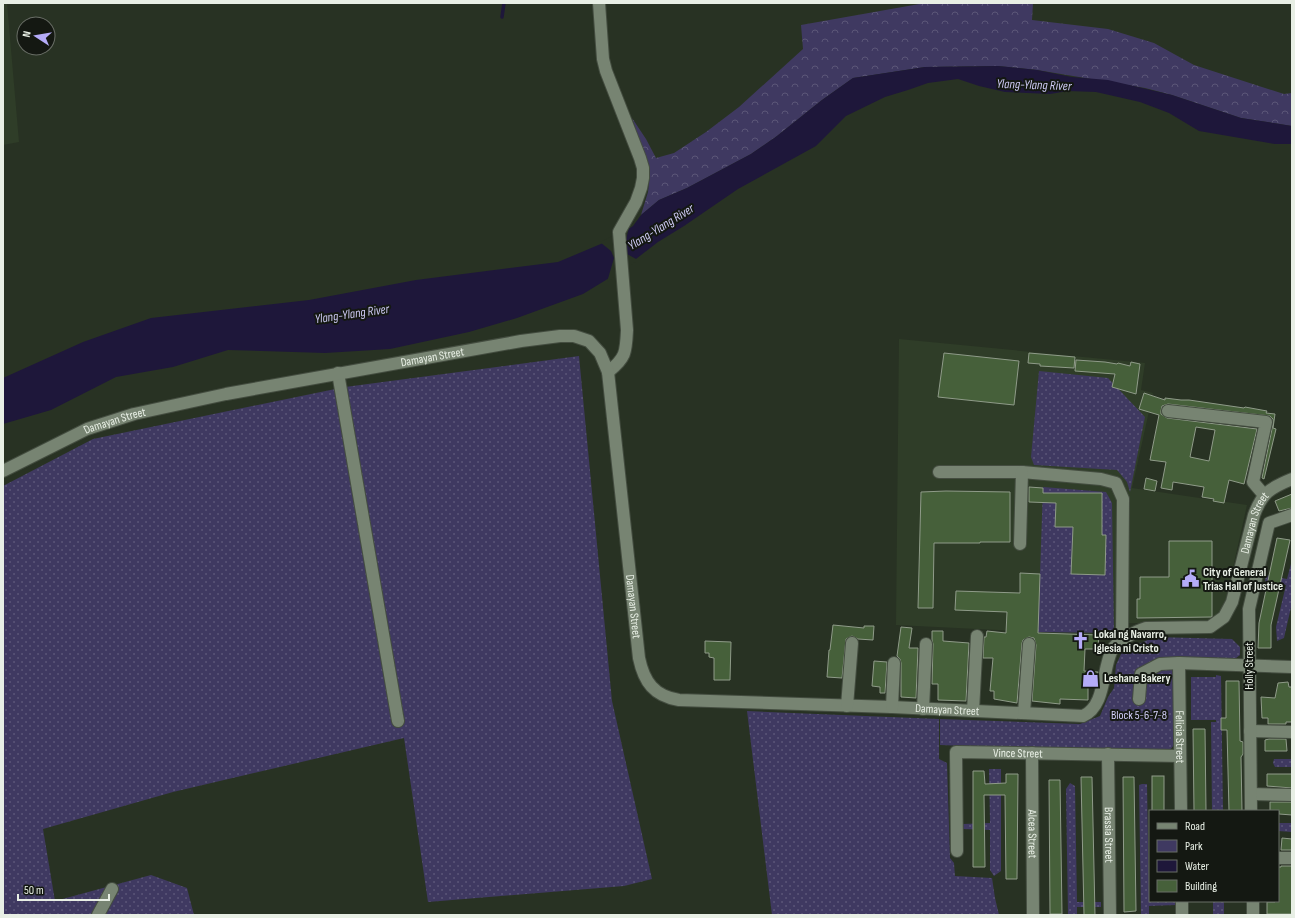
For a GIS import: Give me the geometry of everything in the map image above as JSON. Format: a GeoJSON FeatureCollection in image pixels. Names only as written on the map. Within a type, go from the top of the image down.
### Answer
{"type":"FeatureCollection","features":[{"type":"Feature","properties":{"kind":"street"},"geometry":{"type":"LineString","coordinates":[[599,3],[603,59],[606,71],[643,168],[643,178],[638,195],[619,232],[628,330],[627,344],[625,353],[620,363],[608,372]]}},
{"type":"Feature","properties":{"kind":"street","name":"Damayan Street"},"geometry":{"type":"LineString","coordinates":[[3,471],[87,429],[134,414],[226,394],[338,373],[560,336],[574,336],[589,341],[600,353],[608,372],[639,658],[645,679],[662,695],[670,699],[679,700],[892,707],[1084,716],[1090,713],[1099,697],[1112,650],[1136,631],[1146,628],[1210,627],[1224,617],[1232,602],[1254,515],[1259,502],[1264,495],[1280,484],[1292,479]]}},
{"type":"Feature","properties":{"kind":"street"},"geometry":{"type":"LineString","coordinates":[[338,373],[398,721]]}},
{"type":"Feature","properties":{"kind":"street"},"geometry":{"type":"LineString","coordinates":[[1168,411],[1266,422],[1253,482],[1264,495]]}},
{"type":"Feature","properties":{"kind":"street"},"geometry":{"type":"LineString","coordinates":[[939,472],[1022,472],[1101,479],[1116,483],[1123,499],[1122,641]]}},
{"type":"Feature","properties":{"kind":"street"},"geometry":{"type":"LineString","coordinates":[[1020,544],[1022,472]]}},
{"type":"Feature","properties":{"kind":"street","name":"Holly Street"},"geometry":{"type":"LineString","coordinates":[[1251,810],[1248,665],[1249,609],[1269,523],[1292,515]]}},
{"type":"Feature","properties":{"kind":"street"},"geometry":{"type":"LineString","coordinates":[[974,711],[977,636]]}},
{"type":"Feature","properties":{"kind":"street"},"geometry":{"type":"LineString","coordinates":[[847,706],[852,643]]}},
{"type":"Feature","properties":{"kind":"street"},"geometry":{"type":"LineString","coordinates":[[923,709],[926,644]]}},
{"type":"Feature","properties":{"kind":"street"},"geometry":{"type":"LineString","coordinates":[[1024,713],[1029,644]]}},
{"type":"Feature","properties":{"kind":"street"},"geometry":{"type":"LineString","coordinates":[[892,707],[894,663]]}},
{"type":"Feature","properties":{"kind":"street"},"geometry":{"type":"LineString","coordinates":[[1139,699],[1141,674],[1160,664],[1179,663],[1292,666]]}},
{"type":"Feature","properties":{"kind":"street","name":"Felicia Street"},"geometry":{"type":"LineString","coordinates":[[1179,663],[1181,810]]}},
{"type":"Feature","properties":{"kind":"street"},"geometry":{"type":"LineString","coordinates":[[1250,731],[1292,732]]}},
{"type":"Feature","properties":{"kind":"street","name":"Vince Street"},"geometry":{"type":"LineString","coordinates":[[957,851],[956,752],[1180,756]]}},
{"type":"Feature","properties":{"kind":"street","name":"Alcea Street"},"geometry":{"type":"LineString","coordinates":[[1032,753],[1033,915]]}},
{"type":"Feature","properties":{"kind":"street","name":"Brassia Street"},"geometry":{"type":"LineString","coordinates":[[1108,754],[1110,915]]}},
{"type":"Feature","properties":{"kind":"street"},"geometry":{"type":"LineString","coordinates":[[1251,794],[1292,795]]}},
{"type":"Feature","properties":{"kind":"street"},"geometry":{"type":"LineString","coordinates":[[1279,858],[1292,858]]}},
{"type":"Feature","properties":{"kind":"street"},"geometry":{"type":"LineString","coordinates":[[98,915],[112,889]]}},
{"type":"Feature","properties":{"kind":"street"},"geometry":{"type":"LineString","coordinates":[[1182,902],[1182,915]]}},
{"type":"Feature","properties":{"kind":"street"},"geometry":{"type":"LineString","coordinates":[[1253,902],[1253,915]]}},
{"type":"Feature","properties":{"kind":"shaded area"},"geometry":{"type":"Polygon","coordinates":[[[3,3],[7,3],[19,142],[3,145],[3,3]]]}},
{"type":"Feature","properties":{"kind":"shaded area"},"geometry":{"type":"Polygon","coordinates":[[[899,339],[1145,363],[1141,390],[1153,393],[1132,488],[1247,505],[1225,603],[1219,614],[1206,623],[1127,623],[1114,633],[1100,635],[896,625],[899,339]]]}},
{"type":"Feature","properties":{"kind":"green space"},"geometry":{"type":"Polygon","coordinates":[[[925,3],[1033,3],[1032,20],[1108,29],[1154,43],[1194,65],[1284,94],[1292,93],[1292,126],[1241,118],[1172,95],[1145,88],[1037,70],[998,66],[925,67],[853,78],[751,154],[687,188],[659,200],[641,215],[648,192],[650,173],[632,118],[646,139],[656,158],[674,153],[706,132],[739,107],[803,49],[801,25],[925,3]]]}},
{"type":"Feature","properties":{"kind":"green space"},"geometry":{"type":"Polygon","coordinates":[[[579,356],[612,701],[652,879],[624,886],[428,902],[404,738],[173,792],[43,829],[55,901],[151,875],[187,888],[194,915],[3,915],[3,486],[93,439],[345,387],[579,356]]]}},
{"type":"Feature","properties":{"kind":"green space"},"geometry":{"type":"Polygon","coordinates":[[[1039,371],[1108,378],[1145,417],[1130,492],[1127,482],[1117,470],[1034,465],[1031,457],[1039,371]]]}},
{"type":"Feature","properties":{"kind":"green space"},"geometry":{"type":"Polygon","coordinates":[[[1043,487],[1106,492],[1112,503],[1114,633],[1038,632],[1043,487]]]}},
{"type":"Feature","properties":{"kind":"green space"},"geometry":{"type":"Polygon","coordinates":[[[1292,560],[1292,603],[1284,638],[1277,641],[1276,627],[1286,585],[1265,581],[1266,575],[1287,579],[1292,560]]]}},
{"type":"Feature","properties":{"kind":"green space","name":"Block 5-6-7-8"},"geometry":{"type":"Polygon","coordinates":[[[1154,637],[1232,639],[1240,647],[1240,655],[1236,658],[1174,658],[1174,745],[1169,751],[1096,751],[940,745],[940,719],[1080,724],[1100,716],[1108,697],[1114,688],[1116,665],[1122,652],[1154,637]]]}},
{"type":"Feature","properties":{"kind":"green space"},"geometry":{"type":"Polygon","coordinates":[[[1216,675],[1221,676],[1223,810],[1212,810],[1211,722],[1216,722],[1216,720],[1191,720],[1191,677],[1216,677],[1216,675]]]}},
{"type":"Feature","properties":{"kind":"green space"},"geometry":{"type":"Polygon","coordinates":[[[747,711],[939,719],[939,759],[947,763],[950,858],[954,863],[955,876],[992,878],[999,915],[772,915],[747,711]]]}},
{"type":"Feature","properties":{"kind":"green space"},"geometry":{"type":"Polygon","coordinates":[[[1274,759],[1292,759],[1292,767],[1275,767],[1273,763],[1274,759]]]}},
{"type":"Feature","properties":{"kind":"green space"},"geometry":{"type":"Polygon","coordinates":[[[989,769],[1001,769],[1001,871],[994,876],[990,870],[990,830],[963,829],[963,824],[990,823],[989,769]]]}},
{"type":"Feature","properties":{"kind":"green space"},"geometry":{"type":"Polygon","coordinates":[[[1070,783],[1075,786],[1077,902],[1101,902],[1101,907],[1077,907],[1077,915],[1068,915],[1066,789],[1070,783]]]}},
{"type":"Feature","properties":{"kind":"green space"},"geometry":{"type":"Polygon","coordinates":[[[1147,784],[1149,902],[1176,902],[1176,905],[1149,906],[1149,915],[1141,915],[1139,785],[1147,784]]]}},
{"type":"Feature","properties":{"kind":"green space"},"geometry":{"type":"Polygon","coordinates":[[[1279,823],[1292,823],[1292,832],[1279,831],[1279,823]]]}},
{"type":"Feature","properties":{"kind":"green space"},"geometry":{"type":"Polygon","coordinates":[[[1213,902],[1224,902],[1224,915],[1213,915],[1213,902]]]}},
{"type":"Feature","properties":{"kind":"water","name":"Ylang-Ylang River"},"geometry":{"type":"Polygon","coordinates":[[[998,66],[1037,70],[1072,77],[1108,80],[1172,95],[1241,118],[1292,126],[1292,144],[1275,144],[1199,131],[1169,113],[1140,102],[1096,92],[1068,91],[1050,94],[1005,92],[958,79],[928,83],[885,97],[846,116],[816,146],[738,189],[658,242],[619,272],[583,294],[517,318],[469,332],[390,349],[325,353],[228,350],[173,367],[116,377],[51,410],[3,424],[3,378],[83,342],[151,318],[309,300],[416,280],[558,262],[615,238],[633,226],[641,215],[659,200],[687,188],[751,154],[853,78],[925,67],[998,66]]]}},
{"type":"Feature","properties":{"kind":"pier"},"geometry":{"type":"Polygon","coordinates":[[[629,228],[624,247],[627,254],[638,260],[607,282],[614,258],[611,251],[600,242],[629,228]]]}},
{"type":"Feature","properties":{"kind":"building"},"geometry":{"type":"Polygon","coordinates":[[[944,353],[1019,361],[1014,405],[938,397],[944,353]]]}},
{"type":"Feature","properties":{"kind":"building"},"geometry":{"type":"Polygon","coordinates":[[[1029,353],[1075,357],[1074,368],[1040,366],[1040,364],[1028,363],[1029,353]]]}},
{"type":"Feature","properties":{"kind":"building"},"geometry":{"type":"Polygon","coordinates":[[[1076,360],[1118,363],[1130,366],[1131,362],[1140,364],[1136,394],[1112,387],[1115,374],[1075,371],[1076,360]]]}},
{"type":"Feature","properties":{"kind":"building"},"geometry":{"type":"Polygon","coordinates":[[[1144,393],[1165,400],[1165,398],[1189,400],[1245,407],[1275,414],[1273,428],[1276,429],[1264,479],[1262,478],[1273,424],[1273,419],[1270,416],[1168,404],[1162,406],[1161,411],[1161,414],[1167,418],[1257,429],[1244,484],[1229,480],[1224,503],[1213,501],[1214,499],[1202,497],[1204,487],[1173,482],[1172,490],[1161,488],[1166,462],[1150,460],[1159,415],[1139,409],[1144,393]],[[1196,427],[1190,457],[1209,461],[1215,430],[1196,427]]]}},
{"type":"Feature","properties":{"kind":"building"},"geometry":{"type":"Polygon","coordinates":[[[1146,478],[1157,481],[1155,491],[1144,489],[1146,478]]]}},
{"type":"Feature","properties":{"kind":"building"},"geometry":{"type":"Polygon","coordinates":[[[1029,487],[1043,488],[1043,493],[1102,493],[1102,535],[1106,535],[1105,575],[1071,574],[1073,527],[1055,527],[1056,503],[1029,502],[1029,487]]]}},
{"type":"Feature","properties":{"kind":"building"},"geometry":{"type":"Polygon","coordinates":[[[921,492],[1010,492],[1010,542],[934,543],[933,608],[918,608],[921,492]]]}},
{"type":"Feature","properties":{"kind":"building"},"geometry":{"type":"Polygon","coordinates":[[[1292,494],[1292,508],[1279,511],[1275,501],[1292,494]]]}},
{"type":"Feature","properties":{"kind":"building"},"geometry":{"type":"Polygon","coordinates":[[[1277,538],[1290,540],[1271,625],[1271,648],[1258,648],[1259,623],[1277,538]]]}},
{"type":"Feature","properties":{"kind":"building","name":"City of General Trias Hall of Justice"},"geometry":{"type":"Polygon","coordinates":[[[1169,541],[1212,541],[1212,617],[1137,618],[1137,599],[1140,599],[1140,577],[1169,577],[1169,541]]]}},
{"type":"Feature","properties":{"kind":"building"},"geometry":{"type":"Polygon","coordinates":[[[1020,573],[1040,574],[1038,633],[1099,635],[1098,649],[1085,649],[1084,671],[1098,672],[1095,686],[1088,686],[1088,700],[1060,699],[1060,704],[1032,701],[1036,645],[1034,638],[1029,637],[1023,640],[1022,643],[1017,703],[994,699],[994,691],[990,691],[993,658],[983,658],[984,637],[986,637],[987,631],[1006,633],[1007,612],[955,610],[956,591],[1020,593],[1020,573]]]}},
{"type":"Feature","properties":{"kind":"building"},"geometry":{"type":"Polygon","coordinates":[[[833,625],[864,628],[864,626],[874,626],[873,640],[858,639],[852,636],[846,639],[842,678],[827,677],[833,625]]]}},
{"type":"Feature","properties":{"kind":"building"},"geometry":{"type":"Polygon","coordinates":[[[901,627],[912,628],[909,648],[918,648],[916,698],[901,697],[901,663],[897,656],[901,627]]]}},
{"type":"Feature","properties":{"kind":"building"},"geometry":{"type":"Polygon","coordinates":[[[932,631],[943,631],[943,641],[969,643],[966,701],[938,700],[938,684],[932,684],[932,631]]]}},
{"type":"Feature","properties":{"kind":"building"},"geometry":{"type":"Polygon","coordinates":[[[705,641],[731,642],[730,680],[714,680],[714,658],[709,657],[709,653],[705,653],[705,641]]]}},
{"type":"Feature","properties":{"kind":"building"},"geometry":{"type":"Polygon","coordinates":[[[874,661],[887,662],[885,693],[880,693],[880,687],[872,686],[874,661]]]}},
{"type":"Feature","properties":{"kind":"building"},"geometry":{"type":"Polygon","coordinates":[[[1226,681],[1239,681],[1240,741],[1243,742],[1243,754],[1241,757],[1242,810],[1229,810],[1227,730],[1221,730],[1221,718],[1226,718],[1226,681]]]}},
{"type":"Feature","properties":{"kind":"building"},"geometry":{"type":"Polygon","coordinates":[[[1288,682],[1289,687],[1292,687],[1292,722],[1286,722],[1286,724],[1268,724],[1268,718],[1262,718],[1261,697],[1275,698],[1278,683],[1288,682]]]}},
{"type":"Feature","properties":{"kind":"building"},"geometry":{"type":"Polygon","coordinates":[[[1193,729],[1205,729],[1206,810],[1194,810],[1193,729]]]}},
{"type":"Feature","properties":{"kind":"building"},"geometry":{"type":"Polygon","coordinates":[[[1286,739],[1287,751],[1265,751],[1265,740],[1286,739]]]}},
{"type":"Feature","properties":{"kind":"building"},"geometry":{"type":"Polygon","coordinates":[[[973,771],[984,771],[985,784],[1006,783],[1006,774],[1018,774],[1017,879],[1006,879],[1005,795],[984,795],[985,867],[973,867],[973,771]]]}},
{"type":"Feature","properties":{"kind":"building"},"geometry":{"type":"Polygon","coordinates":[[[1267,774],[1292,774],[1292,788],[1267,786],[1267,774]]]}},
{"type":"Feature","properties":{"kind":"building"},"geometry":{"type":"Polygon","coordinates":[[[1152,776],[1164,776],[1164,810],[1152,810],[1152,776]]]}},
{"type":"Feature","properties":{"kind":"building"},"geometry":{"type":"Polygon","coordinates":[[[1081,777],[1092,777],[1095,915],[1084,915],[1081,777]]]}},
{"type":"Feature","properties":{"kind":"building"},"geometry":{"type":"Polygon","coordinates":[[[1123,777],[1134,777],[1136,911],[1124,912],[1123,777]]]}},
{"type":"Feature","properties":{"kind":"building"},"geometry":{"type":"Polygon","coordinates":[[[1049,780],[1060,780],[1062,914],[1050,914],[1049,780]]]}},
{"type":"Feature","properties":{"kind":"building"},"geometry":{"type":"Polygon","coordinates":[[[1270,802],[1292,802],[1292,815],[1279,814],[1279,810],[1270,810],[1270,802]]]}},
{"type":"Feature","properties":{"kind":"building"},"geometry":{"type":"Polygon","coordinates":[[[1282,838],[1292,839],[1292,850],[1281,850],[1282,838]]]}},
{"type":"Feature","properties":{"kind":"building"},"geometry":{"type":"Polygon","coordinates":[[[1292,866],[1292,914],[1267,914],[1267,902],[1279,902],[1279,867],[1292,866]]]}},
{"type":"Feature","properties":{"kind":"waterway"},"geometry":{"type":"LineString","coordinates":[[502,17],[504,3]]}},
{"type":"Feature","properties":{"kind":"place","name":"City of General Trias Hall of Justice"},"geometry":{"type":"Point","coordinates":[1190,579]}},
{"type":"Feature","properties":{"kind":"place","name":"Lokal ng Navarro, Iglesia ni Cristo"},"geometry":{"type":"Point","coordinates":[1081,641]}},
{"type":"Feature","properties":{"kind":"place","name":"Leshane Bakery"},"geometry":{"type":"Point","coordinates":[1091,678]}}]}
